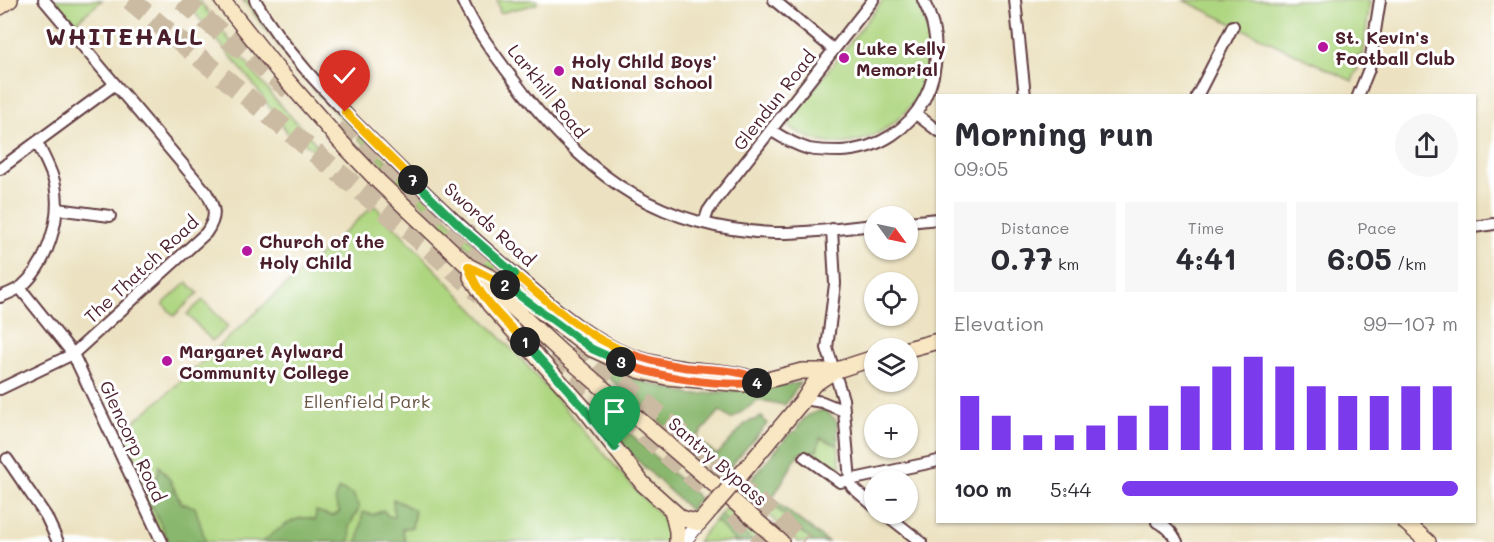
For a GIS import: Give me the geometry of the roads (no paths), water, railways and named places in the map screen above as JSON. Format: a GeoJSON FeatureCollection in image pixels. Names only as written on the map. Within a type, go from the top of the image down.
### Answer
{"type":"FeatureCollection","features":[{"type":"Feature","properties":{"kind":"main road"},"geometry":{"type":"LineString","coordinates":[[0,7],[10,0]]}},
{"type":"Feature","properties":{"kind":"main road","name":"Swords Road"},"geometry":{"type":"LineString","coordinates":[[222,0],[277,69],[339,140],[379,182],[468,266],[507,286],[592,349],[638,369],[666,377],[743,384],[753,379],[802,371],[834,371],[864,361]]}},
{"type":"Feature","properties":{"kind":"main road","name":"Swords Road"},"geometry":{"type":"LineString","coordinates":[[468,266],[472,280],[490,305],[583,407],[643,484],[681,518],[699,523]]}},
{"type":"Feature","properties":{"kind":"main road","name":"Santry Bypass"},"geometry":{"type":"LineString","coordinates":[[468,266],[544,337],[781,542]]}},
{"type":"Feature","properties":{"kind":"main road"},"geometry":{"type":"LineString","coordinates":[[918,346],[936,342]]}},
{"type":"Feature","properties":{"kind":"main road"},"geometry":{"type":"LineString","coordinates":[[699,523],[804,399],[813,385],[834,371]]}},
{"type":"Feature","properties":{"kind":"main road"},"geometry":{"type":"LineString","coordinates":[[672,510],[677,531],[676,542]]}},
{"type":"Feature","properties":{"kind":"main road"},"geometry":{"type":"LineString","coordinates":[[1406,523],[1428,542]]}},
{"type":"Feature","properties":{"kind":"street","name":"The Thatch Road"},"geometry":{"type":"LineString","coordinates":[[0,389],[74,354],[206,233],[215,214],[213,204],[206,192],[44,0]]}},
{"type":"Feature","properties":{"kind":"street","name":"Swords Road"},"geometry":{"type":"LineString","coordinates":[[255,0],[278,35],[310,74],[382,150],[462,228],[571,320],[598,339],[636,356],[753,379]]}},
{"type":"Feature","properties":{"kind":"street","name":"Larkhill Road"},"geometry":{"type":"LineString","coordinates":[[462,0],[468,16],[515,82],[555,132],[603,176],[620,188],[667,213],[740,230],[775,233],[864,226]]}},
{"type":"Feature","properties":{"kind":"street"},"geometry":{"type":"LineString","coordinates":[[774,0],[834,50]]}},
{"type":"Feature","properties":{"kind":"street","name":"Glendun Road"},"geometry":{"type":"LineString","coordinates":[[704,223],[715,201],[873,0]]}},
{"type":"Feature","properties":{"kind":"street"},"geometry":{"type":"LineString","coordinates":[[772,131],[810,149],[830,152],[868,147],[896,132],[916,114],[930,87],[937,57],[933,23],[923,0]]}},
{"type":"Feature","properties":{"kind":"street"},"geometry":{"type":"LineString","coordinates":[[1018,0],[1025,94]]}},
{"type":"Feature","properties":{"kind":"street"},"geometry":{"type":"LineString","coordinates":[[1359,94],[1369,69],[1380,0]]}},
{"type":"Feature","properties":{"kind":"street"},"geometry":{"type":"LineString","coordinates":[[1198,94],[1233,26]]}},
{"type":"Feature","properties":{"kind":"street"},"geometry":{"type":"LineString","coordinates":[[0,169],[114,85]]}},
{"type":"Feature","properties":{"kind":"street"},"geometry":{"type":"LineString","coordinates":[[916,114],[936,129]]}},
{"type":"Feature","properties":{"kind":"street"},"geometry":{"type":"LineString","coordinates":[[0,297],[20,288],[38,267],[50,240],[57,209],[56,188],[53,176],[37,142]]}},
{"type":"Feature","properties":{"kind":"street"},"geometry":{"type":"LineString","coordinates":[[57,209],[110,216]]}},
{"type":"Feature","properties":{"kind":"street"},"geometry":{"type":"LineString","coordinates":[[918,221],[936,219]]}},
{"type":"Feature","properties":{"kind":"street"},"geometry":{"type":"LineString","coordinates":[[1476,227],[1494,224]]}},
{"type":"Feature","properties":{"kind":"street"},"geometry":{"type":"LineString","coordinates":[[832,230],[835,284],[827,348],[844,411],[850,481],[852,487],[864,497]]}},
{"type":"Feature","properties":{"kind":"street","name":"Glencorp Road"},"geometry":{"type":"LineString","coordinates":[[20,288],[74,354],[162,542]]}},
{"type":"Feature","properties":{"kind":"street"},"geometry":{"type":"LineString","coordinates":[[804,399],[822,402],[844,411]]}},
{"type":"Feature","properties":{"kind":"street"},"geometry":{"type":"LineString","coordinates":[[805,457],[840,482],[936,461]]}},
{"type":"Feature","properties":{"kind":"street"},"geometry":{"type":"LineString","coordinates":[[7,459],[46,516],[58,542]]}},
{"type":"Feature","properties":{"kind":"street"},"geometry":{"type":"LineString","coordinates":[[683,542],[699,523]]}},
{"type":"Feature","properties":{"kind":"street"},"geometry":{"type":"LineString","coordinates":[[1159,523],[1166,526],[1176,542]]}},
{"type":"Feature","properties":{"kind":"street"},"geometry":{"type":"LineString","coordinates":[[898,524],[921,542]]}},
{"type":"Feature","properties":{"kind":"tunnel"},"geometry":{"type":"LineString","coordinates":[[130,0],[414,235],[484,297]]}},
{"type":"Feature","properties":{"kind":"tunnel"},"geometry":{"type":"LineString","coordinates":[[182,0],[293,93]]}},
{"type":"Feature","properties":{"kind":"tunnel"},"geometry":{"type":"LineString","coordinates":[[336,129],[519,291]]}},
{"type":"Feature","properties":{"kind":"tunnel"},"geometry":{"type":"LineString","coordinates":[[507,316],[768,542]]}},
{"type":"Feature","properties":{"kind":"tunnel"},"geometry":{"type":"LineString","coordinates":[[577,342],[803,542]]}},
{"type":"Feature","properties":{"kind":"place","name":"St. Kevin's Football Club"},"geometry":{"type":"Point","coordinates":[1323,47]}},
{"type":"Feature","properties":{"kind":"place","name":"Luke Kelly Memorial"},"geometry":{"type":"Point","coordinates":[844,58]}},
{"type":"Feature","properties":{"kind":"place","name":"Holy Child Boys' National School"},"geometry":{"type":"Point","coordinates":[559,71]}},
{"type":"Feature","properties":{"kind":"place","name":"Church of the Holy Child"},"geometry":{"type":"Point","coordinates":[247,251]}},
{"type":"Feature","properties":{"kind":"place","name":"Margaret Aylward Community College"},"geometry":{"type":"Point","coordinates":[167,361]}},
{"type":"Feature","properties":{"kind":"district","name":"WHITEHALL"},"geometry":{"type":"Point","coordinates":[125,35]}},
{"type":"Feature","properties":{"kind":"park label","name":"Ellenfield Park"},"geometry":{"type":"Point","coordinates":[367,401]}}]}
